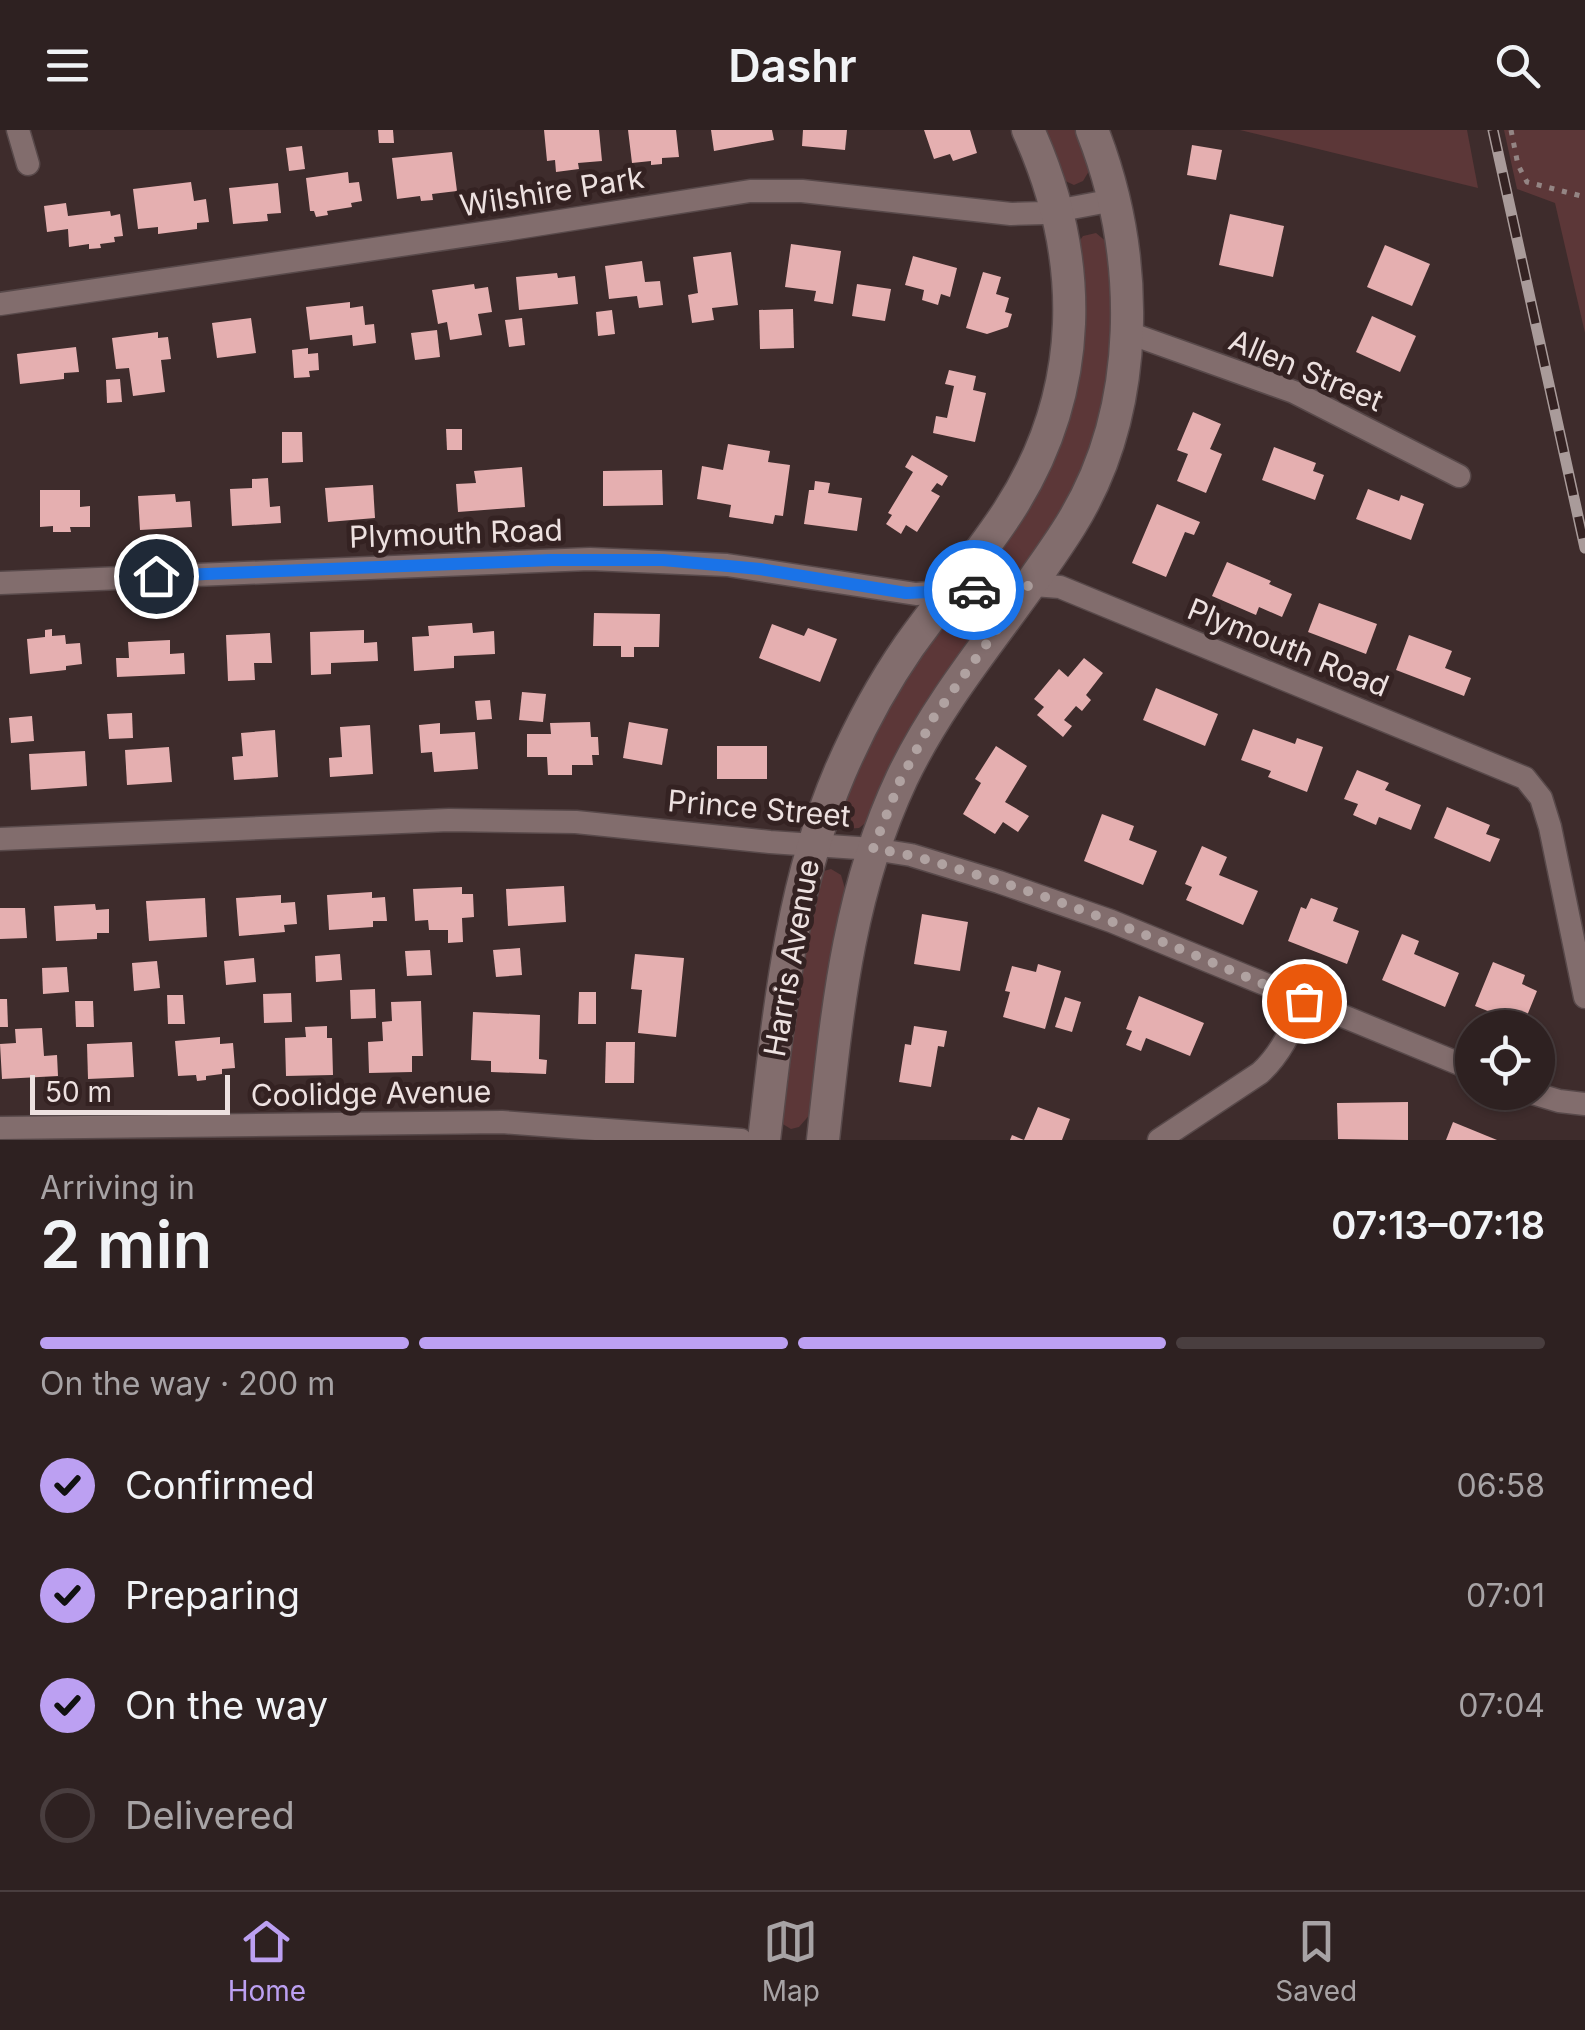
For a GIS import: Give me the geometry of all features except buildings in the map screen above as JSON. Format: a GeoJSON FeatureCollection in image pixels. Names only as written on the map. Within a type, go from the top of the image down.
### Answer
{"type":"FeatureCollection","features":[{"type":"Feature","properties":{"kind":"street"},"geometry":{"type":"LineString","coordinates":[[18,130],[28,164]]}},
{"type":"Feature","properties":{"kind":"street","name":"Harris Avenue"},"geometry":{"type":"LineString","coordinates":[[764,1140],[788,945],[812,845],[840,773],[878,695],[908,648],[1016,500],[1042,446],[1059,396],[1069,346],[1066,250],[1045,171],[1028,130]]}},
{"type":"Feature","properties":{"kind":"street","name":"Harris Avenue"},"geometry":{"type":"LineString","coordinates":[[823,1140],[846,951],[873,849],[900,781],[934,717],[1076,516],[1104,454],[1119,394],[1127,290],[1114,200],[1092,130]]}},
{"type":"Feature","properties":{"kind":"street","name":"Wilshire Park"},"geometry":{"type":"LineString","coordinates":[[0,304],[750,191],[802,191],[1012,214],[1057,211],[1114,200]]}},
{"type":"Feature","properties":{"kind":"street","name":"Allen Street"},"geometry":{"type":"LineString","coordinates":[[1126,332],[1294,392],[1459,476]]}},
{"type":"Feature","properties":{"kind":"street","name":"Plymouth Road"},"geometry":{"type":"LineString","coordinates":[[0,582],[590,560],[727,564],[906,593],[1028,586],[1066,590],[1517,774],[1532,784],[1541,798],[1556,847],[1585,997]]}},
{"type":"Feature","properties":{"kind":"street","name":"Prince Street"},"geometry":{"type":"LineString","coordinates":[[0,840],[498,820],[576,822],[873,849],[911,855],[1053,900],[1175,946],[1455,1063]]}},
{"type":"Feature","properties":{"kind":"street"},"geometry":{"type":"LineString","coordinates":[[1160,1140],[1271,1063],[1304,1001]]}},
{"type":"Feature","properties":{"kind":"street"},"geometry":{"type":"LineString","coordinates":[[1555,1100],[1585,1104]]}},
{"type":"Feature","properties":{"kind":"street","name":"Coolidge Avenue"},"geometry":{"type":"LineString","coordinates":[[0,1128],[502,1122],[741,1140]]}},
{"type":"Feature","properties":{"kind":"path"},"geometry":{"type":"LineString","coordinates":[[1511,130],[1518,165],[1527,182],[1585,197]]}},
{"type":"Feature","properties":{"kind":"shaded area"},"geometry":{"type":"Polygon","coordinates":[[[1041,130],[1080,130],[1089,171],[1083,181],[1074,185],[1061,179],[1041,130]]]}},
{"type":"Feature","properties":{"kind":"shaded area"},"geometry":{"type":"Polygon","coordinates":[[[1240,130],[1467,130],[1478,188],[1240,130]]]}},
{"type":"Feature","properties":{"kind":"shaded area"},"geometry":{"type":"Polygon","coordinates":[[[1504,130],[1585,130],[1585,333],[1555,203],[1517,189],[1504,130]]]}},
{"type":"Feature","properties":{"kind":"shaded area"},"geometry":{"type":"Polygon","coordinates":[[[1096,233],[1108,243],[1115,320],[1100,420],[1075,489],[1021,574],[1009,577],[997,567],[996,557],[1026,511],[1078,243],[1083,236],[1096,233]]]}},
{"type":"Feature","properties":{"kind":"shaded area"},"geometry":{"type":"Polygon","coordinates":[[[962,603],[980,611],[982,626],[868,821],[859,828],[843,829],[838,822],[868,743],[916,660],[962,603]]]}},
{"type":"Feature","properties":{"kind":"shaded area"},"geometry":{"type":"Polygon","coordinates":[[[831,869],[841,875],[846,892],[813,1111],[799,1127],[791,1129],[781,1123],[796,982],[819,877],[831,869]]]}},
{"type":"Feature","properties":{"kind":"railway"},"geometry":{"type":"LineString","coordinates":[[1493,130],[1585,548]]}},
{"type":"Feature","properties":{"kind":"way so far"},"geometry":{"type":"LineString","coordinates":[[974,590],[1028,586],[934,717],[900,781],[873,849],[911,855],[1053,900],[1304,1001]]}},
{"type":"Feature","properties":{"kind":"route"},"geometry":{"type":"LineString","coordinates":[[156,576],[551,560],[663,560],[760,569],[906,593],[974,590]]}}]}
